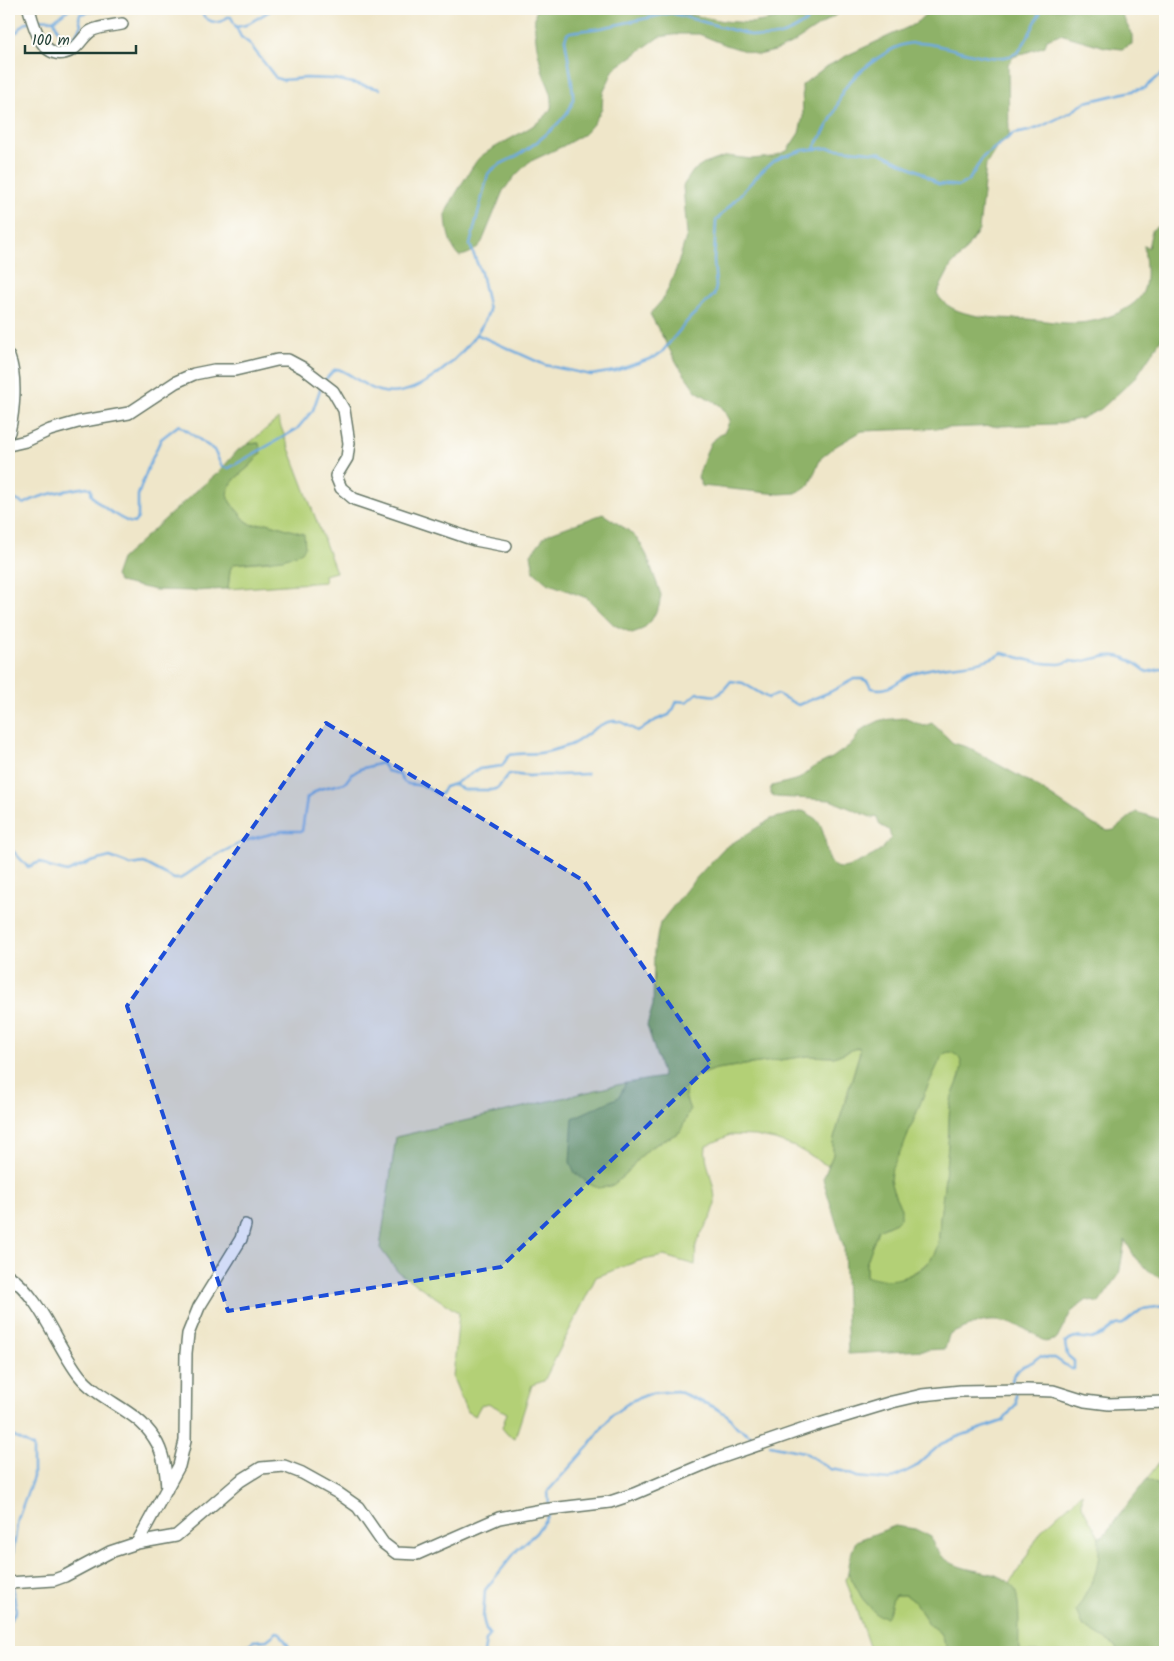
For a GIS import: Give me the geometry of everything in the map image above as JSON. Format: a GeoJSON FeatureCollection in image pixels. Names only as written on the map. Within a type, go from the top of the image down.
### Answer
{"type":"FeatureCollection","features":[{"type":"Feature","properties":{"kind":"street"},"geometry":{"type":"LineString","coordinates":[[29,9],[32,22],[41,41],[48,49],[55,52],[71,50],[91,31],[105,26],[122,24]]}},
{"type":"Feature","properties":{"kind":"street"},"geometry":{"type":"LineString","coordinates":[[9,356],[14,394],[9,432]]}},
{"type":"Feature","properties":{"kind":"street"},"geometry":{"type":"LineString","coordinates":[[9,445],[26,441],[50,430],[78,422],[129,413],[176,382],[194,374],[214,370],[235,370],[277,360],[288,360],[303,368],[332,391],[344,410],[349,443],[347,458],[336,476],[341,488],[354,499],[475,540],[506,546]]}},
{"type":"Feature","properties":{"kind":"street"},"geometry":{"type":"LineString","coordinates":[[137,1543],[179,1466],[185,1441],[188,1334],[199,1307],[241,1239],[245,1226]]}},
{"type":"Feature","properties":{"kind":"street"},"geometry":{"type":"LineString","coordinates":[[9,1276],[20,1283],[79,1375],[88,1384],[138,1420],[154,1437],[163,1455],[167,1489]]}},
{"type":"Feature","properties":{"kind":"street"},"geometry":{"type":"LineString","coordinates":[[9,1583],[54,1580],[110,1552],[137,1543],[176,1536],[240,1481],[261,1468],[284,1466],[302,1473],[338,1493],[358,1507],[382,1543],[396,1553],[417,1554],[499,1518],[542,1510],[610,1502],[634,1494],[714,1460],[816,1424],[922,1395],[961,1391],[1027,1390],[1053,1391],[1085,1401],[1109,1404],[1165,1402]]}},
{"type":"Feature","properties":{"kind":"highlighted area"},"geometry":{"type":"Polygon","coordinates":[[[326,723],[584,881],[711,1064],[501,1267],[228,1311],[127,1006],[326,723]]]}},
{"type":"Feature","properties":{"kind":"green space"},"geometry":{"type":"Polygon","coordinates":[[[536,9],[662,9],[723,21],[751,23],[775,19],[799,9],[845,9],[793,43],[775,51],[758,55],[699,34],[659,37],[614,69],[603,93],[602,109],[584,134],[529,162],[515,176],[503,191],[482,242],[472,252],[459,256],[449,236],[446,213],[467,176],[479,158],[530,128],[547,114],[551,108],[551,94],[543,73],[536,41],[536,9]]]}},
{"type":"Feature","properties":{"kind":"green space"},"geometry":{"type":"Polygon","coordinates":[[[931,9],[1119,9],[1132,35],[1132,44],[1122,49],[1105,47],[1060,34],[1047,39],[1045,46],[1013,57],[1008,64],[1009,138],[997,147],[986,165],[979,230],[963,254],[951,266],[937,293],[943,302],[964,313],[977,316],[1060,323],[1093,321],[1112,316],[1131,306],[1140,297],[1146,279],[1144,245],[1148,248],[1152,230],[1158,226],[1165,228],[1165,333],[1136,377],[1101,409],[1080,419],[1055,424],[862,431],[836,446],[821,458],[809,485],[796,493],[779,494],[702,486],[698,477],[706,453],[711,442],[725,431],[730,420],[721,406],[696,391],[678,365],[650,314],[664,298],[677,267],[687,234],[683,186],[693,171],[704,164],[727,156],[751,159],[772,157],[787,151],[799,133],[803,117],[802,85],[824,68],[915,24],[931,9]]]}},
{"type":"Feature","properties":{"kind":"green space"},"geometry":{"type":"Polygon","coordinates":[[[278,419],[336,572],[324,575],[325,582],[228,589],[230,570],[233,564],[270,561],[303,534],[267,523],[253,525],[245,520],[230,502],[228,495],[229,487],[252,464],[258,443],[248,444],[278,419]]]}},
{"type":"Feature","properties":{"kind":"green space"},"geometry":{"type":"Polygon","coordinates":[[[259,443],[261,453],[229,487],[228,495],[230,502],[245,520],[252,525],[267,523],[304,534],[305,547],[302,552],[283,559],[233,564],[230,570],[228,589],[195,591],[155,590],[119,582],[115,576],[121,559],[219,472],[238,450],[248,444],[259,443]]]}},
{"type":"Feature","properties":{"kind":"green space"},"geometry":{"type":"Polygon","coordinates":[[[603,514],[629,531],[639,541],[647,556],[661,595],[659,606],[651,621],[643,629],[632,633],[614,625],[587,598],[547,583],[534,572],[531,554],[545,536],[603,514]]]}},
{"type":"Feature","properties":{"kind":"green space"},"geometry":{"type":"Polygon","coordinates":[[[904,718],[924,726],[932,723],[953,743],[967,747],[1033,784],[1094,825],[1108,831],[1114,830],[1136,812],[1165,821],[1165,1280],[1154,1275],[1136,1259],[1125,1240],[1119,1275],[1099,1303],[1087,1300],[1071,1312],[1057,1339],[1045,1342],[1016,1325],[990,1321],[961,1329],[949,1335],[945,1349],[848,1354],[844,1248],[823,1179],[833,1155],[833,1142],[860,1052],[859,1047],[834,1057],[808,1056],[716,1069],[697,1076],[686,1085],[685,1096],[690,1110],[680,1132],[651,1147],[612,1186],[598,1188],[591,1185],[575,1173],[570,1162],[573,1118],[619,1097],[626,1083],[663,1077],[647,1025],[653,1005],[654,951],[660,923],[690,885],[723,849],[771,819],[803,811],[814,817],[819,823],[823,831],[829,857],[832,864],[837,867],[845,868],[872,856],[880,851],[891,838],[889,830],[880,825],[877,817],[873,818],[830,800],[776,797],[771,794],[770,790],[772,786],[799,779],[812,768],[832,758],[853,743],[861,730],[881,720],[904,718]],[[950,1052],[945,1053],[941,1058],[892,1168],[890,1180],[901,1209],[901,1217],[896,1222],[878,1230],[866,1264],[866,1276],[885,1280],[905,1277],[923,1267],[935,1252],[938,1244],[947,1159],[950,1107],[962,1065],[957,1055],[950,1052]]]}},
{"type":"Feature","properties":{"kind":"green space"},"geometry":{"type":"Polygon","coordinates":[[[859,1047],[860,1051],[833,1142],[833,1155],[828,1166],[795,1147],[755,1136],[730,1135],[706,1146],[706,1158],[714,1188],[715,1203],[710,1220],[696,1245],[695,1265],[664,1256],[638,1261],[596,1277],[544,1381],[532,1385],[515,1438],[508,1435],[502,1428],[507,1413],[488,1403],[481,1405],[475,1416],[467,1412],[453,1378],[459,1313],[398,1272],[380,1248],[396,1137],[626,1083],[620,1097],[602,1105],[626,1174],[651,1147],[680,1132],[690,1110],[685,1096],[686,1085],[697,1076],[716,1069],[808,1056],[834,1057],[859,1047]]]}},
{"type":"Feature","properties":{"kind":"green space"},"geometry":{"type":"Polygon","coordinates":[[[950,1051],[957,1055],[962,1065],[950,1108],[947,1162],[937,1248],[926,1263],[907,1276],[885,1281],[866,1277],[866,1264],[878,1230],[896,1222],[901,1209],[890,1180],[891,1168],[905,1142],[941,1057],[950,1051]]]}},
{"type":"Feature","properties":{"kind":"green space"},"geometry":{"type":"Polygon","coordinates":[[[1165,1454],[1165,1495],[1156,1484],[1147,1479],[1165,1454]]]}},
{"type":"Feature","properties":{"kind":"green space"},"geometry":{"type":"Polygon","coordinates":[[[1147,1479],[1156,1484],[1165,1495],[1165,1652],[1119,1652],[1116,1646],[1082,1625],[1076,1611],[1087,1592],[1097,1568],[1099,1537],[1104,1535],[1147,1479]]]}},
{"type":"Feature","properties":{"kind":"green space"},"geometry":{"type":"Polygon","coordinates":[[[1082,1493],[1082,1506],[1099,1537],[1100,1557],[1095,1578],[1086,1593],[1082,1625],[1116,1646],[1119,1652],[1019,1652],[1017,1599],[1010,1584],[1043,1528],[1082,1493]]]}},
{"type":"Feature","properties":{"kind":"green space"},"geometry":{"type":"Polygon","coordinates":[[[895,1526],[915,1529],[931,1537],[938,1552],[948,1561],[960,1567],[998,1576],[1008,1581],[1017,1596],[1019,1652],[948,1652],[940,1633],[930,1625],[914,1601],[906,1595],[895,1595],[886,1617],[877,1615],[862,1598],[848,1572],[851,1554],[856,1541],[895,1526]]]}},
{"type":"Feature","properties":{"kind":"green space"},"geometry":{"type":"Polygon","coordinates":[[[848,1572],[862,1598],[877,1615],[890,1611],[891,1602],[895,1595],[906,1595],[914,1601],[930,1625],[940,1633],[948,1652],[871,1652],[846,1580],[848,1572]]]}},
{"type":"Feature","properties":{"kind":"waterway"},"geometry":{"type":"LineString","coordinates":[[34,19],[54,20],[69,9]]}},
{"type":"Feature","properties":{"kind":"waterway"},"geometry":{"type":"LineString","coordinates":[[54,20],[64,46],[74,38],[81,25],[80,14],[103,9]]}},
{"type":"Feature","properties":{"kind":"waterway"},"geometry":{"type":"LineString","coordinates":[[201,9],[204,17],[211,21],[220,22],[227,17],[231,17],[241,37],[249,43],[276,78],[282,80],[306,78],[334,79],[380,89]]}},
{"type":"Feature","properties":{"kind":"waterway"},"geometry":{"type":"LineString","coordinates":[[236,27],[246,25],[273,9]]}},
{"type":"Feature","properties":{"kind":"waterway"},"geometry":{"type":"LineString","coordinates":[[325,380],[334,370],[338,369],[368,387],[379,391],[394,393],[408,390],[438,374],[473,339],[489,310],[481,273],[470,245],[488,174],[494,168],[520,154],[543,137],[566,115],[573,100],[565,39],[567,34],[671,13],[758,37],[768,37],[793,30],[823,9]]}},
{"type":"Feature","properties":{"kind":"waterway"},"geometry":{"type":"LineString","coordinates":[[814,149],[834,114],[845,88],[863,69],[887,52],[902,45],[915,43],[946,47],[978,55],[1007,57],[1018,52],[1042,9]]}},
{"type":"Feature","properties":{"kind":"waterway"},"geometry":{"type":"LineString","coordinates":[[9,29],[17,32],[29,21]]}},
{"type":"Feature","properties":{"kind":"waterway"},"geometry":{"type":"LineString","coordinates":[[476,334],[545,365],[591,375],[615,371],[655,357],[662,352],[689,319],[714,295],[716,287],[714,260],[716,221],[772,162],[804,150],[827,148],[881,153],[921,172],[938,184],[959,186],[969,180],[983,157],[1013,134],[1038,128],[1071,112],[1086,102],[1145,88],[1165,71]]}},
{"type":"Feature","properties":{"kind":"waterway"},"geometry":{"type":"LineString","coordinates":[[9,500],[14,499],[24,504],[46,495],[87,487],[91,489],[93,497],[106,509],[134,523],[138,518],[138,495],[161,439],[179,425],[214,450],[222,467],[229,468],[297,429],[313,410],[321,387]]}},
{"type":"Feature","properties":{"kind":"waterway"},"geometry":{"type":"LineString","coordinates":[[9,850],[13,851],[28,867],[40,862],[49,867],[67,872],[91,862],[110,857],[131,865],[144,863],[174,879],[180,879],[209,859],[244,841],[282,831],[302,831],[307,798],[319,789],[345,783],[351,775],[360,769],[382,763],[387,771],[399,774],[406,783],[423,786],[441,794],[445,787],[454,784],[479,769],[502,766],[509,755],[544,752],[570,745],[607,722],[620,722],[637,731],[669,715],[677,701],[687,702],[697,693],[714,696],[720,694],[731,681],[743,683],[768,698],[777,694],[798,705],[830,692],[854,679],[867,681],[872,688],[883,689],[922,670],[969,664],[992,658],[1002,653],[1051,664],[1114,656],[1128,659],[1147,672],[1165,668]]}},
{"type":"Feature","properties":{"kind":"waterway"},"geometry":{"type":"LineString","coordinates":[[454,784],[464,790],[492,790],[498,788],[509,774],[528,776],[587,774]]}},
{"type":"Feature","properties":{"kind":"waterway"},"geometry":{"type":"LineString","coordinates":[[1015,1387],[1012,1380],[1017,1371],[1040,1356],[1055,1358],[1071,1369],[1074,1369],[1074,1361],[1067,1355],[1065,1343],[1070,1339],[1075,1337],[1091,1339],[1104,1334],[1116,1325],[1123,1324],[1142,1309],[1165,1306]]}},
{"type":"Feature","properties":{"kind":"waterway"},"geometry":{"type":"LineString","coordinates":[[549,1506],[548,1491],[588,1447],[611,1416],[631,1401],[652,1393],[677,1391],[716,1408],[727,1415],[737,1427],[758,1440]]}},
{"type":"Feature","properties":{"kind":"waterway"},"geometry":{"type":"LineString","coordinates":[[770,1445],[804,1452],[830,1469],[857,1477],[889,1480],[915,1467],[941,1444],[1003,1421],[1016,1404],[1016,1393]]}},
{"type":"Feature","properties":{"kind":"waterway"},"geometry":{"type":"LineString","coordinates":[[9,1434],[33,1447],[33,1477],[18,1519],[11,1566],[11,1579]]}},
{"type":"Feature","properties":{"kind":"waterway"},"geometry":{"type":"LineString","coordinates":[[484,1652],[486,1641],[490,1635],[486,1630],[483,1618],[485,1590],[518,1549],[536,1533],[549,1514]]}},
{"type":"Feature","properties":{"kind":"waterway"},"geometry":{"type":"LineString","coordinates":[[9,1622],[16,1611],[13,1587]]}},
{"type":"Feature","properties":{"kind":"waterway"},"geometry":{"type":"LineString","coordinates":[[240,1652],[253,1641],[267,1640],[277,1632],[280,1633],[291,1650],[297,1652]]}}]}
